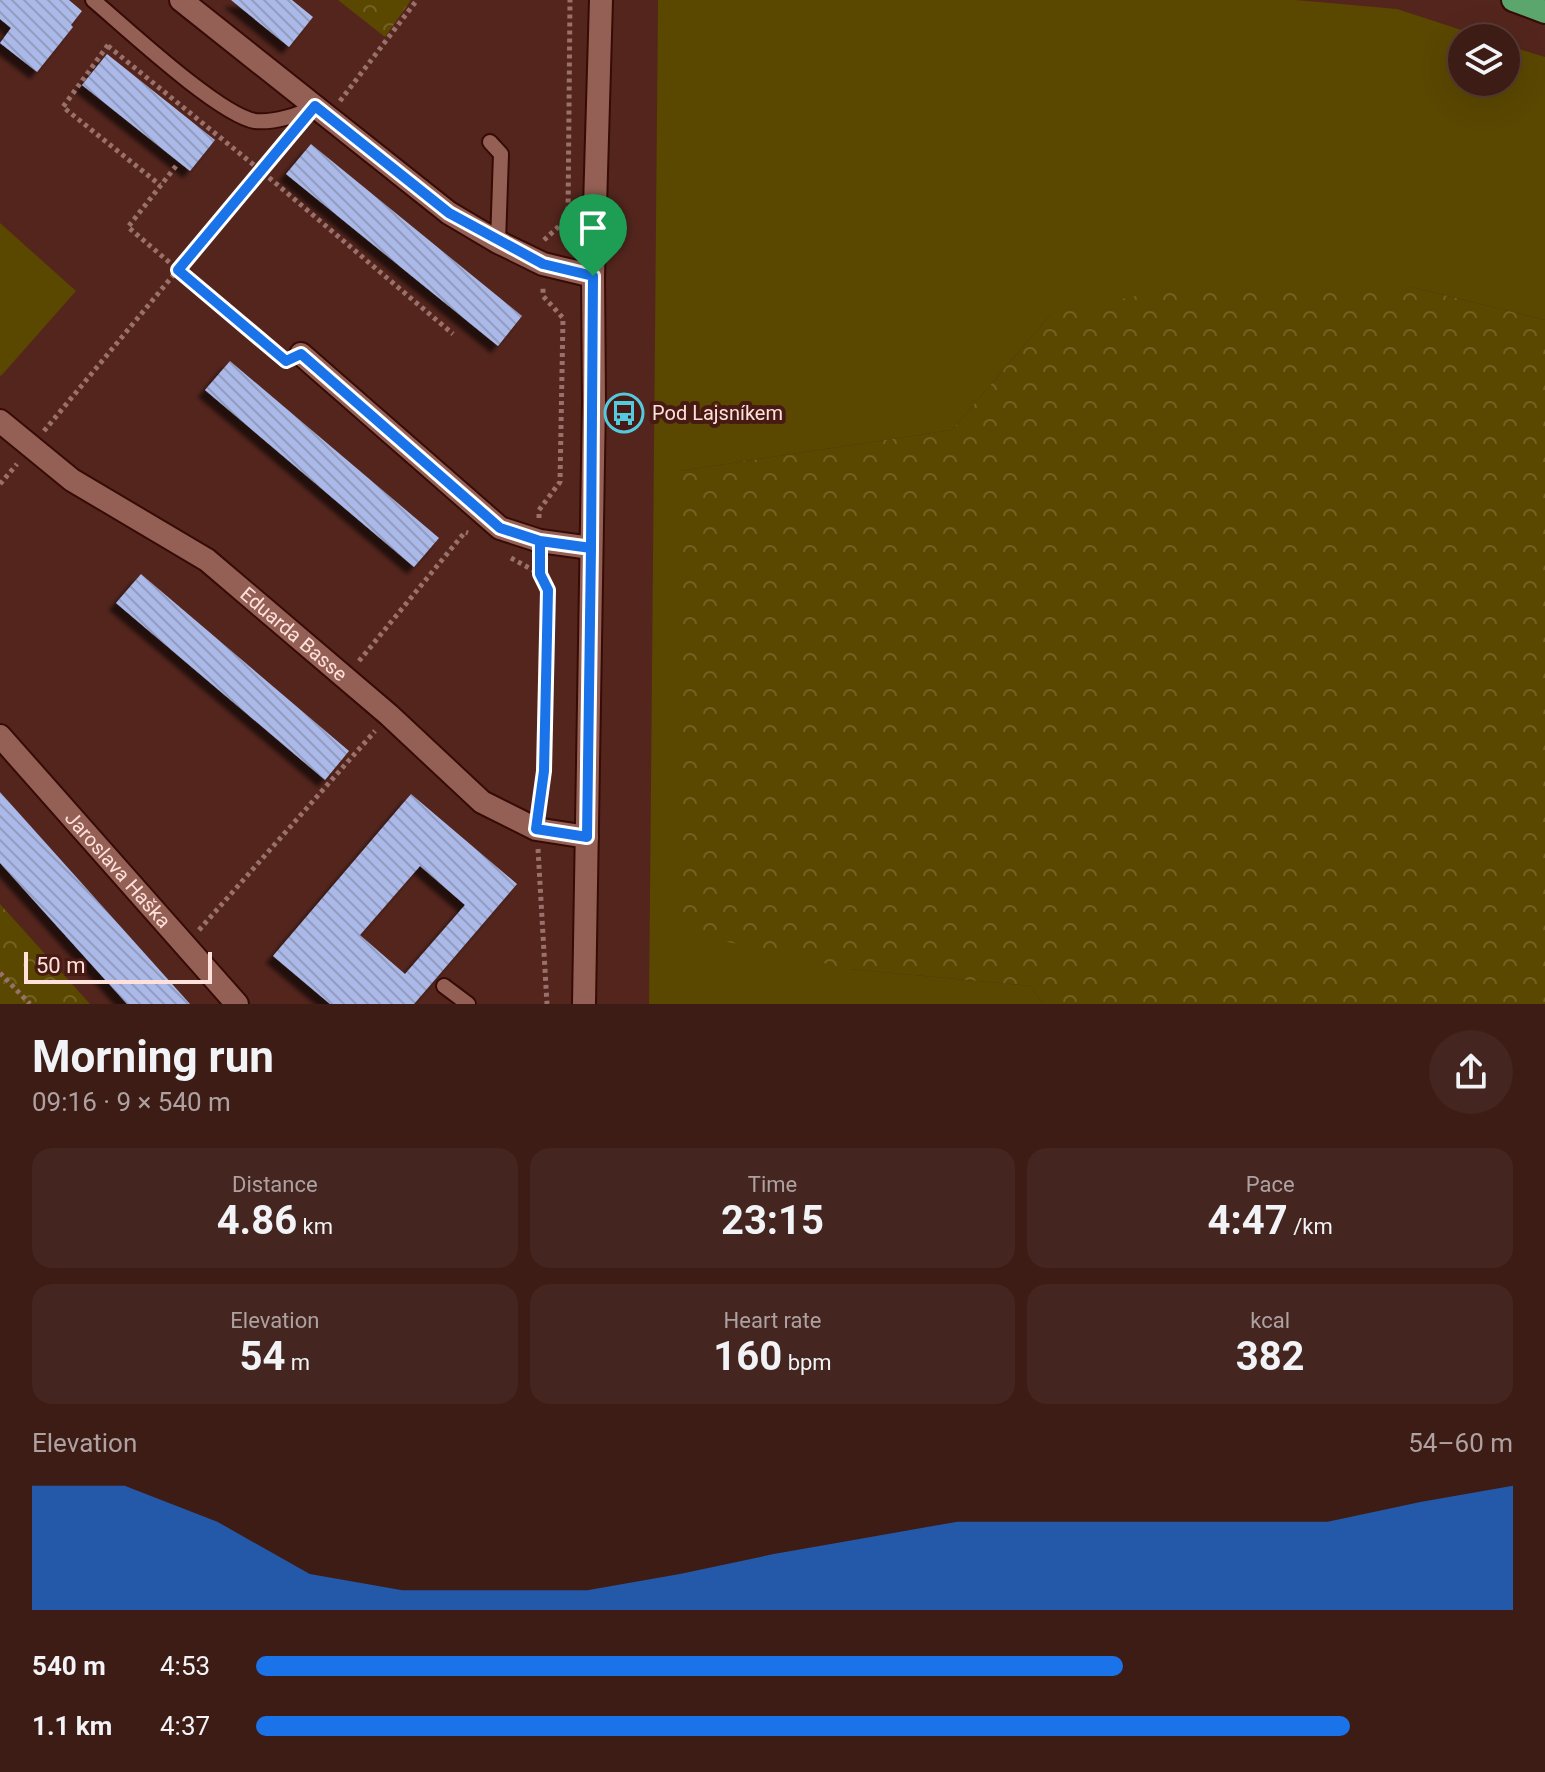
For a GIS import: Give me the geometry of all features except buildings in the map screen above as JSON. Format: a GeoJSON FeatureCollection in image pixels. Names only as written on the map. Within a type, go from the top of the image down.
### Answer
{"type":"FeatureCollection","features":[{"type":"Feature","properties":{"kind":"highway"},"geometry":{"type":"LineString","coordinates":[[1513,0],[1545,12]]}},
{"type":"Feature","properties":{"kind":"street"},"geometry":{"type":"LineString","coordinates":[[181,0],[449,213],[543,264],[593,276]]}},
{"type":"Feature","properties":{"kind":"street"},"geometry":{"type":"LineString","coordinates":[[584,1004],[593,276],[601,0]]}},
{"type":"Feature","properties":{"kind":"street"},"geometry":{"type":"LineString","coordinates":[[301,354],[500,528],[540,541],[591,548]]}},
{"type":"Feature","properties":{"kind":"street","name":"Eduarda Basse"},"geometry":{"type":"LineString","coordinates":[[0,421],[72,480],[207,560],[389,715],[482,802],[536,829],[587,837]]}},
{"type":"Feature","properties":{"kind":"street","name":"Jaroslava Haška"},"geometry":{"type":"LineString","coordinates":[[0,736],[237,1004]]}},
{"type":"Feature","properties":{"kind":"lane"},"geometry":{"type":"LineString","coordinates":[[93,0],[223,108],[256,121],[322,112]]}},
{"type":"Feature","properties":{"kind":"lane"},"geometry":{"type":"LineString","coordinates":[[490,142],[501,154],[498,242]]}},
{"type":"Feature","properties":{"kind":"lane"},"geometry":{"type":"LineString","coordinates":[[444,986],[468,1004]]}},
{"type":"Feature","properties":{"kind":"path"},"geometry":{"type":"LineString","coordinates":[[0,484],[260,170],[322,112],[417,0]]}},
{"type":"Feature","properties":{"kind":"path"},"geometry":{"type":"LineString","coordinates":[[547,1004],[536,829],[544,771],[548,590],[540,574],[539,510],[560,482],[563,318],[543,296],[543,264],[544,241],[568,218],[570,0]]}},
{"type":"Feature","properties":{"kind":"path"},"geometry":{"type":"LineString","coordinates":[[123,25],[63,107],[160,185]]}},
{"type":"Feature","properties":{"kind":"path"},"geometry":{"type":"LineString","coordinates":[[108,46],[453,334]]}},
{"type":"Feature","properties":{"kind":"path"},"geometry":{"type":"LineString","coordinates":[[176,166],[128,227],[286,361],[301,354]]}},
{"type":"Feature","properties":{"kind":"path"},"geometry":{"type":"LineString","coordinates":[[345,677],[465,532]]}},
{"type":"Feature","properties":{"kind":"path"},"geometry":{"type":"LineString","coordinates":[[185,946],[389,715]]}},
{"type":"Feature","properties":{"kind":"path"},"geometry":{"type":"LineString","coordinates":[[0,973],[30,1004]]}},
{"type":"Feature","properties":{"kind":"green space"},"geometry":{"type":"Polygon","coordinates":[[[338,0],[411,0],[385,37],[338,0]]]}},
{"type":"Feature","properties":{"kind":"green space"},"geometry":{"type":"Polygon","coordinates":[[[658,0],[1296,0],[1397,9],[1448,26],[1448,96],[1520,96],[1520,49],[1545,57],[1545,320],[1411,287],[1051,314],[952,430],[679,471],[850,969],[1031,986],[1043,1004],[649,1004],[658,0]]]}},
{"type":"Feature","properties":{"kind":"green space"},"geometry":{"type":"Polygon","coordinates":[[[0,223],[76,291],[1,376],[0,375],[0,223]]]}},
{"type":"Feature","properties":{"kind":"green space"},"geometry":{"type":"Polygon","coordinates":[[[1411,287],[1545,320],[1545,1004],[1043,1004],[1031,986],[850,969],[683,932],[679,471],[952,430],[1051,314],[1160,291],[1411,287]]]}},
{"type":"Feature","properties":{"kind":"green space"},"geometry":{"type":"Polygon","coordinates":[[[0,904],[90,1004],[0,1004],[0,904]]]}},
{"type":"Feature","properties":{"kind":"place","name":"Pod Lajsníkem"},"geometry":{"type":"Point","coordinates":[624,413]}},
{"type":"Feature","properties":{"kind":"route"},"geometry":{"type":"LineString","coordinates":[[593,276],[543,264],[449,213],[315,106],[178,270],[286,361],[301,354],[500,528],[540,541],[591,548],[587,837],[536,829],[544,771],[548,590],[540,574],[540,541],[591,548],[593,276]]}}]}
